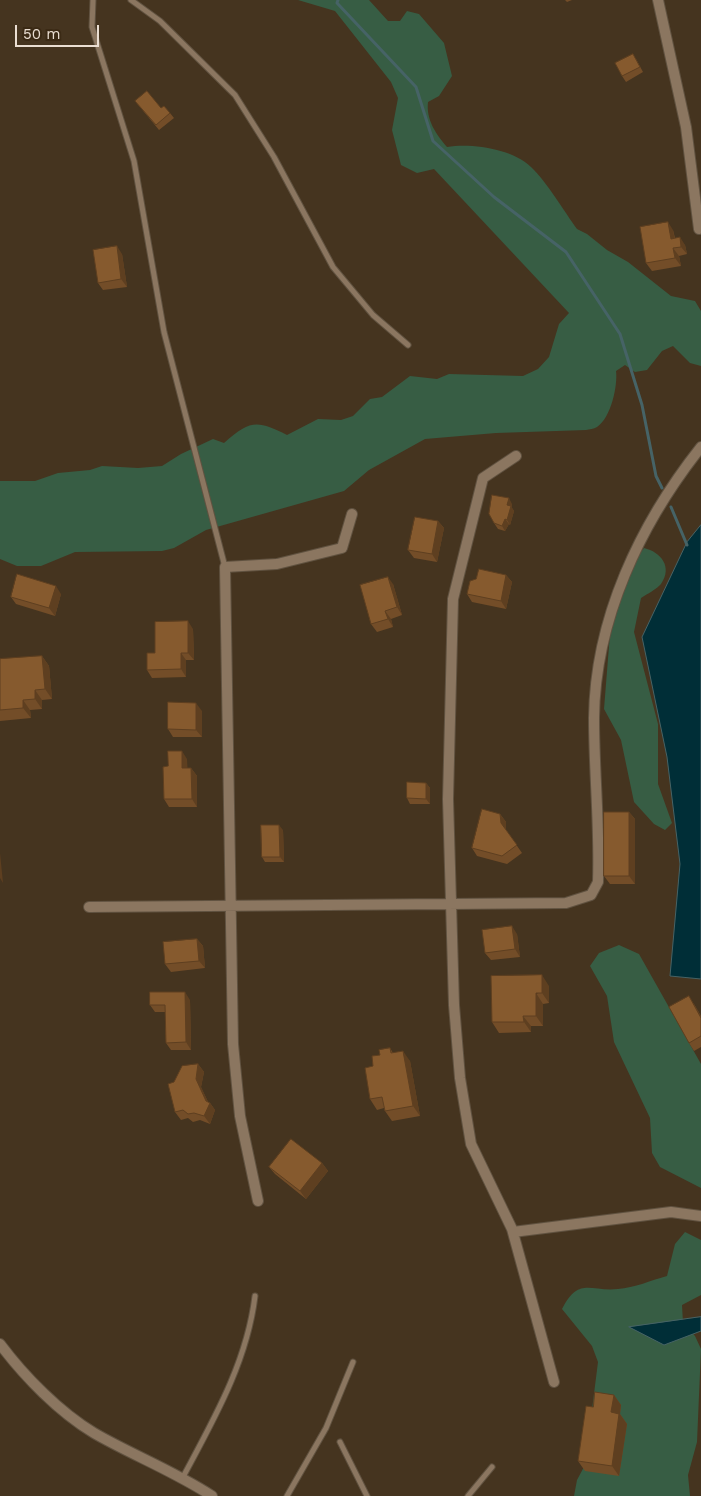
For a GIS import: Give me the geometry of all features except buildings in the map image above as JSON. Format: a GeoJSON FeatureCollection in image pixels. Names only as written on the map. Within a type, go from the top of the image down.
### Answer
{"type":"FeatureCollection","features":[{"type":"Feature","properties":{"kind":"street"},"geometry":{"type":"LineString","coordinates":[[658,0],[686,128],[699,229]]}},
{"type":"Feature","properties":{"kind":"street"},"geometry":{"type":"LineString","coordinates":[[89,907],[566,903],[591,895],[598,882],[594,716],[604,636],[618,586],[647,529],[683,470],[701,447]]}},
{"type":"Feature","properties":{"kind":"street"},"geometry":{"type":"LineString","coordinates":[[516,456],[483,478],[453,599],[448,799],[451,904],[458,1050],[471,1144],[513,1232],[554,1382]]}},
{"type":"Feature","properties":{"kind":"street"},"geometry":{"type":"LineString","coordinates":[[258,1201],[240,1116],[233,1044],[225,567],[277,564],[342,548],[352,514]]}},
{"type":"Feature","properties":{"kind":"street"},"geometry":{"type":"LineString","coordinates":[[513,1232],[671,1212],[701,1216]]}},
{"type":"Feature","properties":{"kind":"street"},"geometry":{"type":"LineString","coordinates":[[0,1344],[20,1370],[93,1432],[183,1477],[212,1496]]}},
{"type":"Feature","properties":{"kind":"lane"},"geometry":{"type":"LineString","coordinates":[[93,0],[92,26],[134,162],[164,332],[225,567]]}},
{"type":"Feature","properties":{"kind":"lane"},"geometry":{"type":"LineString","coordinates":[[131,0],[160,22],[235,95],[274,157],[333,267],[374,316],[408,346]]}},
{"type":"Feature","properties":{"kind":"lane"},"geometry":{"type":"LineString","coordinates":[[183,1477],[228,1394],[251,1326],[255,1296]]}},
{"type":"Feature","properties":{"kind":"lane"},"geometry":{"type":"LineString","coordinates":[[287,1496],[326,1428],[353,1362]]}},
{"type":"Feature","properties":{"kind":"lane"},"geometry":{"type":"LineString","coordinates":[[340,1442],[367,1496]]}},
{"type":"Feature","properties":{"kind":"lane"},"geometry":{"type":"LineString","coordinates":[[468,1496],[492,1467]]}},
{"type":"Feature","properties":{"kind":"green space"},"geometry":{"type":"Polygon","coordinates":[[[298,0],[369,0],[388,21],[400,21],[407,11],[419,14],[444,43],[452,76],[439,96],[428,102],[430,121],[447,147],[468,146],[492,149],[523,161],[543,180],[577,229],[628,262],[671,296],[695,301],[701,311],[701,366],[690,363],[673,346],[662,351],[647,370],[635,372],[625,365],[616,371],[615,392],[610,409],[602,423],[596,428],[425,439],[369,470],[344,491],[206,530],[174,548],[162,551],[75,552],[41,566],[17,566],[0,559],[0,481],[35,481],[58,473],[90,470],[102,466],[138,468],[162,466],[181,454],[213,439],[224,443],[247,426],[261,425],[287,435],[318,419],[341,420],[353,416],[370,399],[382,397],[410,376],[437,379],[449,374],[523,376],[538,369],[549,357],[559,324],[569,313],[434,169],[417,173],[401,165],[392,130],[398,98],[391,82],[335,11],[298,0]]]}},
{"type":"Feature","properties":{"kind":"green space"},"geometry":{"type":"Polygon","coordinates":[[[644,548],[656,553],[660,557],[666,572],[661,584],[641,598],[634,632],[658,724],[658,784],[672,823],[665,830],[654,824],[634,802],[621,740],[604,709],[611,621],[631,565],[644,548]]]}},
{"type":"Feature","properties":{"kind":"green space"},"geometry":{"type":"Polygon","coordinates":[[[619,945],[639,954],[701,1064],[701,1188],[660,1167],[652,1153],[650,1118],[614,1042],[607,996],[590,966],[599,953],[619,945]]]}},
{"type":"Feature","properties":{"kind":"green space"},"geometry":{"type":"Polygon","coordinates":[[[685,1232],[701,1240],[701,1295],[682,1305],[683,1323],[695,1336],[701,1349],[697,1442],[688,1475],[690,1496],[574,1496],[577,1480],[585,1465],[598,1362],[592,1346],[562,1309],[574,1292],[580,1289],[624,1288],[637,1286],[667,1276],[675,1244],[685,1232]]]}},
{"type":"Feature","properties":{"kind":"water"},"geometry":{"type":"Polygon","coordinates":[[[701,525],[701,979],[670,976],[680,864],[667,757],[642,637],[687,542],[701,525]]]}},
{"type":"Feature","properties":{"kind":"water"},"geometry":{"type":"Polygon","coordinates":[[[701,1317],[701,1331],[664,1345],[629,1327],[701,1317]]]}},
{"type":"Feature","properties":{"kind":"waterway"},"geometry":{"type":"LineString","coordinates":[[338,0],[337,3],[416,87],[433,141],[494,197],[566,252],[620,334],[642,405],[656,476],[662,488]]}},
{"type":"Feature","properties":{"kind":"waterway"},"geometry":{"type":"LineString","coordinates":[[671,507],[687,545]]}}]}
